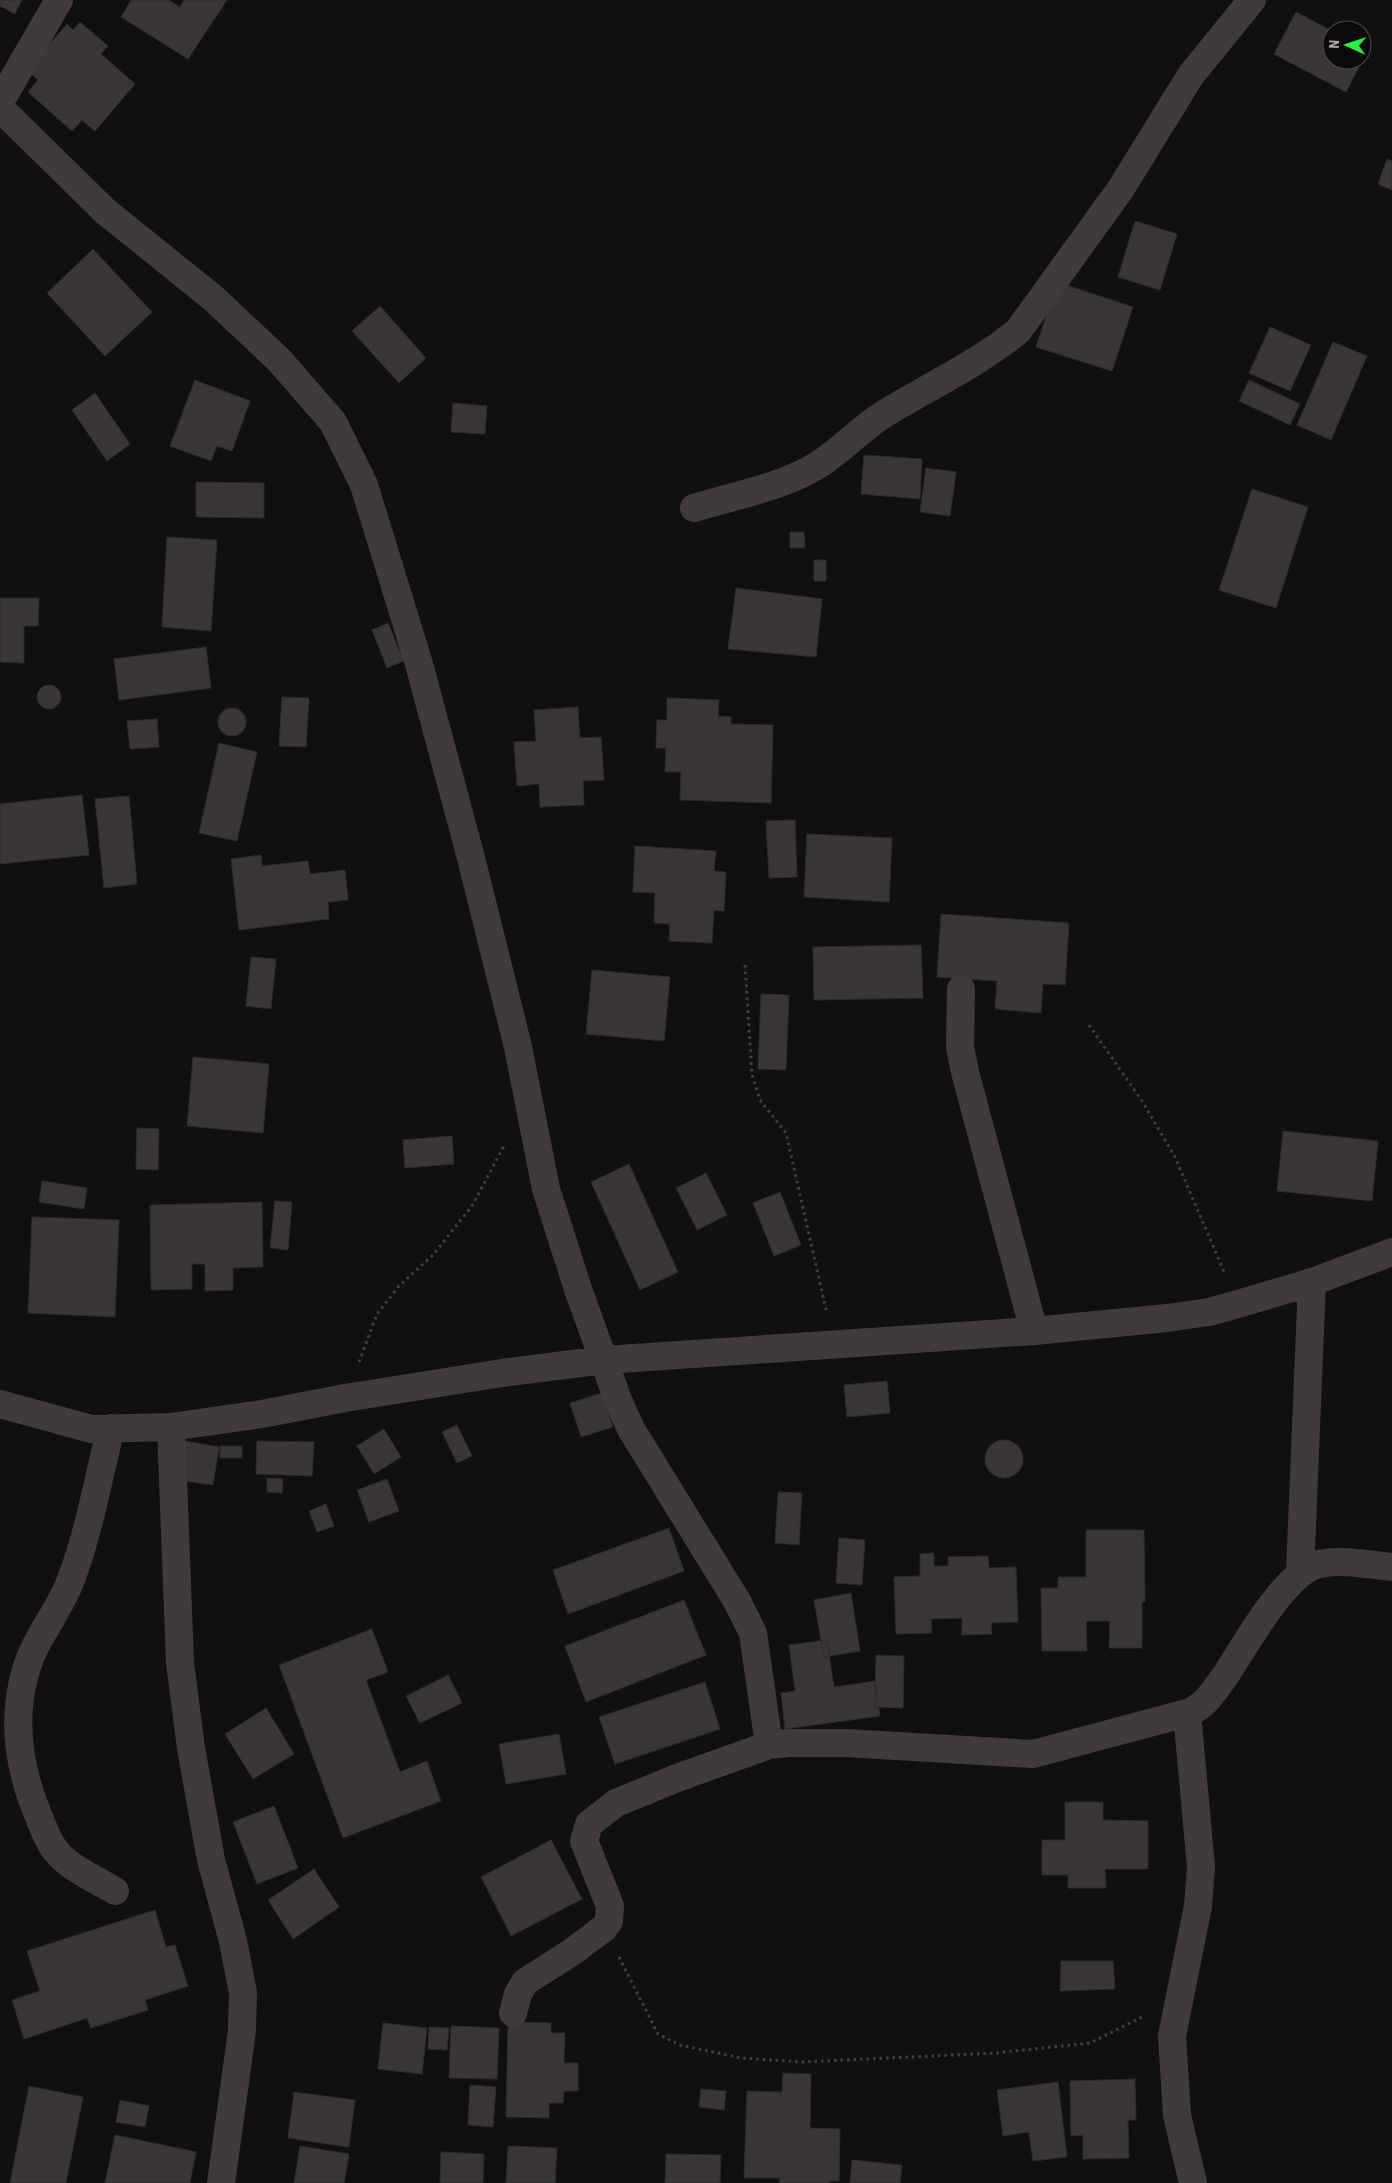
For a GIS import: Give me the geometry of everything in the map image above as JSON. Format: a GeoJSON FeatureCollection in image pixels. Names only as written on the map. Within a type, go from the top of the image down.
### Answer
{"type":"FeatureCollection","features":[{"type":"Feature","properties":{"kind":"street"},"geometry":{"type":"LineString","coordinates":[[0,102],[59,0]]}},
{"type":"Feature","properties":{"kind":"street"},"geometry":{"type":"LineString","coordinates":[[694,508],[786,480],[812,468],[830,457],[870,422],[996,349],[1018,331],[1120,190],[1191,74],[1252,0]]}},
{"type":"Feature","properties":{"kind":"street"},"geometry":{"type":"LineString","coordinates":[[0,108],[105,211],[213,298],[279,360],[333,422],[364,486],[419,664],[471,858],[529,1099],[546,1190],[604,1360],[631,1429],[737,1600],[753,1633],[769,1745]]}},
{"type":"Feature","properties":{"kind":"street"},"geometry":{"type":"LineString","coordinates":[[961,989],[960,1047],[1034,1331]]}},
{"type":"Feature","properties":{"kind":"street"},"geometry":{"type":"LineString","coordinates":[[0,1404],[91,1429],[170,1427],[262,1414],[346,1398],[604,1360],[1034,1331],[1167,1318],[1208,1312],[1238,1304],[1312,1282],[1392,1252]]}},
{"type":"Feature","properties":{"kind":"street"},"geometry":{"type":"LineString","coordinates":[[1300,1573],[1312,1282]]}},
{"type":"Feature","properties":{"kind":"street"},"geometry":{"type":"LineString","coordinates":[[170,1427],[181,1672],[191,1748],[211,1860],[233,1941],[243,1993],[242,2031],[221,2183]]}},
{"type":"Feature","properties":{"kind":"street"},"geometry":{"type":"LineString","coordinates":[[111,1428],[78,1558],[60,1605],[34,1647],[26,1670],[18,1707],[18,1750],[31,1799],[55,1851],[68,1863],[116,1891]]}},
{"type":"Feature","properties":{"kind":"street"},"geometry":{"type":"LineString","coordinates":[[513,2013],[518,1994],[525,1982],[604,1928],[609,1921],[610,1906],[584,1841],[589,1824],[616,1803],[677,1778],[769,1745],[788,1743],[846,1743],[1033,1754],[1187,1713],[1202,1705],[1215,1690],[1276,1601],[1300,1573],[1320,1564],[1339,1562],[1392,1567]]}},
{"type":"Feature","properties":{"kind":"street"},"geometry":{"type":"LineString","coordinates":[[1187,1713],[1201,1867],[1198,1906],[1182,1995],[1172,2036],[1177,2114],[1193,2183]]}},
{"type":"Feature","properties":{"kind":"path"},"geometry":{"type":"LineString","coordinates":[[745,965],[752,1075],[760,1100],[786,1133],[833,1344]]}},
{"type":"Feature","properties":{"kind":"path"},"geometry":{"type":"LineString","coordinates":[[1089,1025],[1142,1101],[1175,1157],[1238,1304]]}},
{"type":"Feature","properties":{"kind":"path"},"geometry":{"type":"LineString","coordinates":[[346,1398],[377,1314],[399,1286],[433,1255],[472,1206],[529,1099]]}},
{"type":"Feature","properties":{"kind":"path"},"geometry":{"type":"LineString","coordinates":[[604,1928],[658,2034],[680,2045],[741,2058],[802,2062],[883,2060],[996,2053],[1090,2043],[1182,1995]]}},
{"type":"Feature","properties":{"kind":"building"},"geometry":{"type":"Polygon","coordinates":[[[0,0],[22,0],[15,14],[0,6],[0,0]]]}},
{"type":"Feature","properties":{"kind":"building"},"geometry":{"type":"Polygon","coordinates":[[[131,0],[169,0],[180,7],[184,0],[227,0],[188,59],[121,17],[131,0]]]}},
{"type":"Feature","properties":{"kind":"building"},"geometry":{"type":"Polygon","coordinates":[[[1296,12],[1322,26],[1322,70],[1358,70],[1346,92],[1274,54],[1296,12]]]}},
{"type":"Feature","properties":{"kind":"building"},"geometry":{"type":"Polygon","coordinates":[[[80,22],[108,46],[101,54],[135,84],[95,131],[82,120],[72,131],[28,92],[38,80],[27,70],[67,24],[73,30],[80,22]]]}},
{"type":"Feature","properties":{"kind":"building"},"geometry":{"type":"Polygon","coordinates":[[[1387,159],[1392,161],[1392,190],[1378,184],[1387,159]]]}},
{"type":"Feature","properties":{"kind":"building"},"geometry":{"type":"Polygon","coordinates":[[[1135,221],[1177,234],[1160,290],[1118,277],[1135,221]]]}},
{"type":"Feature","properties":{"kind":"building"},"geometry":{"type":"Polygon","coordinates":[[[93,249],[152,312],[105,356],[47,293],[93,249]]]}},
{"type":"Feature","properties":{"kind":"building"},"geometry":{"type":"Polygon","coordinates":[[[1057,282],[1133,307],[1112,371],[1036,347],[1057,282]]]}},
{"type":"Feature","properties":{"kind":"building"},"geometry":{"type":"Polygon","coordinates":[[[380,306],[426,358],[399,383],[352,331],[380,306]]]}},
{"type":"Feature","properties":{"kind":"building"},"geometry":{"type":"Polygon","coordinates":[[[1270,327],[1311,345],[1290,391],[1249,373],[1270,327]]]}},
{"type":"Feature","properties":{"kind":"building"},"geometry":{"type":"Polygon","coordinates":[[[1333,342],[1367,356],[1331,440],[1297,425],[1333,342]]]}},
{"type":"Feature","properties":{"kind":"building"},"geometry":{"type":"Polygon","coordinates":[[[195,380],[250,401],[232,451],[217,446],[211,461],[170,446],[195,380]]]}},
{"type":"Feature","properties":{"kind":"building"},"geometry":{"type":"Polygon","coordinates":[[[1249,380],[1300,404],[1290,425],[1239,401],[1249,380]]]}},
{"type":"Feature","properties":{"kind":"building"},"geometry":{"type":"Polygon","coordinates":[[[95,393],[130,444],[107,461],[72,410],[95,393]]]}},
{"type":"Feature","properties":{"kind":"building"},"geometry":{"type":"Polygon","coordinates":[[[453,403],[487,406],[485,434],[451,432],[453,403]]]}},
{"type":"Feature","properties":{"kind":"building"},"geometry":{"type":"Polygon","coordinates":[[[864,455],[922,459],[920,499],[861,494],[864,455]]]}},
{"type":"Feature","properties":{"kind":"building"},"geometry":{"type":"Polygon","coordinates":[[[926,468],[956,472],[950,516],[920,512],[926,468]]]}},
{"type":"Feature","properties":{"kind":"building"},"geometry":{"type":"Polygon","coordinates":[[[196,482],[264,483],[264,518],[196,517],[196,482]]]}},
{"type":"Feature","properties":{"kind":"building"},"geometry":{"type":"Polygon","coordinates":[[[1252,489],[1308,507],[1276,608],[1219,590],[1252,489]]]}},
{"type":"Feature","properties":{"kind":"building"},"geometry":{"type":"Polygon","coordinates":[[[790,532],[804,532],[805,548],[790,548],[790,532]]]}},
{"type":"Feature","properties":{"kind":"building"},"geometry":{"type":"Polygon","coordinates":[[[167,537],[217,540],[211,631],[162,627],[167,537]]]}},
{"type":"Feature","properties":{"kind":"building"},"geometry":{"type":"Polygon","coordinates":[[[814,560],[826,560],[826,581],[814,581],[814,560]]]}},
{"type":"Feature","properties":{"kind":"building"},"geometry":{"type":"Polygon","coordinates":[[[736,588],[822,599],[816,657],[728,649],[736,588]]]}},
{"type":"Feature","properties":{"kind":"building"},"geometry":{"type":"Polygon","coordinates":[[[0,598],[39,598],[38,626],[24,626],[24,663],[0,662],[0,598]]]}},
{"type":"Feature","properties":{"kind":"building"},"geometry":{"type":"Polygon","coordinates":[[[388,623],[404,661],[387,668],[372,630],[388,623]]]}},
{"type":"Feature","properties":{"kind":"building"},"geometry":{"type":"Polygon","coordinates":[[[206,647],[211,688],[119,700],[114,659],[206,647]]]}},
{"type":"Feature","properties":{"kind":"building"},"geometry":{"type":"Polygon","coordinates":[[[49,685],[58,688],[61,697],[58,706],[49,709],[40,706],[37,697],[40,688],[49,685]]]}},
{"type":"Feature","properties":{"kind":"building"},"geometry":{"type":"Polygon","coordinates":[[[282,697],[309,698],[306,747],[279,746],[282,697]]]}},
{"type":"Feature","properties":{"kind":"building"},"geometry":{"type":"Polygon","coordinates":[[[667,698],[719,700],[718,716],[731,717],[731,724],[773,725],[771,803],[680,800],[681,772],[665,772],[666,748],[656,748],[657,720],[667,720],[667,698]]]}},
{"type":"Feature","properties":{"kind":"building"},"geometry":{"type":"Polygon","coordinates":[[[578,707],[580,738],[601,737],[604,780],[583,781],[584,805],[540,807],[539,784],[517,786],[514,742],[536,741],[534,710],[578,707]]]}},
{"type":"Feature","properties":{"kind":"building"},"geometry":{"type":"Polygon","coordinates":[[[232,708],[242,712],[246,722],[242,732],[232,736],[222,732],[218,722],[222,712],[232,708]]]}},
{"type":"Feature","properties":{"kind":"building"},"geometry":{"type":"Polygon","coordinates":[[[157,719],[159,747],[130,749],[127,721],[157,719]]]}},
{"type":"Feature","properties":{"kind":"building"},"geometry":{"type":"Polygon","coordinates":[[[219,743],[257,752],[237,841],[199,833],[219,743]]]}},
{"type":"Feature","properties":{"kind":"building"},"geometry":{"type":"Polygon","coordinates":[[[82,795],[89,855],[0,864],[0,804],[82,795]]]}},
{"type":"Feature","properties":{"kind":"building"},"geometry":{"type":"Polygon","coordinates":[[[129,796],[137,884],[104,888],[95,799],[129,796]]]}},
{"type":"Feature","properties":{"kind":"building"},"geometry":{"type":"Polygon","coordinates":[[[795,820],[797,877],[769,878],[766,821],[795,820]]]}},
{"type":"Feature","properties":{"kind":"building"},"geometry":{"type":"Polygon","coordinates":[[[807,834],[892,838],[889,902],[804,897],[807,834]]]}},
{"type":"Feature","properties":{"kind":"building"},"geometry":{"type":"Polygon","coordinates":[[[635,846],[716,851],[714,871],[726,872],[724,911],[714,910],[712,943],[669,941],[670,924],[654,923],[655,893],[633,892],[635,846]]]}},
{"type":"Feature","properties":{"kind":"building"},"geometry":{"type":"Polygon","coordinates":[[[261,855],[262,866],[308,861],[310,874],[345,870],[348,900],[328,902],[329,919],[239,930],[231,859],[261,855]]]}},
{"type":"Feature","properties":{"kind":"building"},"geometry":{"type":"Polygon","coordinates":[[[941,914],[1069,923],[1065,985],[1043,984],[1041,1013],[995,1009],[997,981],[937,977],[941,914]]]}},
{"type":"Feature","properties":{"kind":"building"},"geometry":{"type":"Polygon","coordinates":[[[921,945],[923,998],[814,1000],[813,947],[921,945]]]}},
{"type":"Feature","properties":{"kind":"building"},"geometry":{"type":"Polygon","coordinates":[[[251,957],[276,959],[271,1009],[246,1006],[251,957]]]}},
{"type":"Feature","properties":{"kind":"building"},"geometry":{"type":"Polygon","coordinates":[[[592,970],[670,977],[664,1041],[586,1034],[592,970]]]}},
{"type":"Feature","properties":{"kind":"building"},"geometry":{"type":"Polygon","coordinates":[[[761,994],[789,995],[786,1070],[758,1069],[761,994]]]}},
{"type":"Feature","properties":{"kind":"building"},"geometry":{"type":"Polygon","coordinates":[[[193,1057],[269,1064],[263,1133],[187,1126],[193,1057]]]}},
{"type":"Feature","properties":{"kind":"building"},"geometry":{"type":"Polygon","coordinates":[[[137,1128],[159,1129],[158,1170],[136,1169],[137,1128]]]}},
{"type":"Feature","properties":{"kind":"building"},"geometry":{"type":"Polygon","coordinates":[[[1283,1131],[1378,1141],[1372,1201],[1277,1191],[1283,1131]]]}},
{"type":"Feature","properties":{"kind":"building"},"geometry":{"type":"Polygon","coordinates":[[[452,1136],[454,1164],[405,1168],[403,1140],[452,1136]]]}},
{"type":"Feature","properties":{"kind":"building"},"geometry":{"type":"Polygon","coordinates":[[[629,1164],[678,1272],[640,1290],[591,1182],[629,1164]]]}},
{"type":"Feature","properties":{"kind":"building"},"geometry":{"type":"Polygon","coordinates":[[[706,1173],[727,1215],[697,1230],[676,1188],[706,1173]]]}},
{"type":"Feature","properties":{"kind":"building"},"geometry":{"type":"Polygon","coordinates":[[[42,1181],[87,1188],[84,1209],[39,1202],[42,1181]]]}},
{"type":"Feature","properties":{"kind":"building"},"geometry":{"type":"Polygon","coordinates":[[[780,1192],[801,1245],[774,1256],[753,1203],[780,1192]]]}},
{"type":"Feature","properties":{"kind":"building"},"geometry":{"type":"Polygon","coordinates":[[[275,1201],[292,1202],[288,1250],[270,1248],[275,1201]]]}},
{"type":"Feature","properties":{"kind":"building"},"geometry":{"type":"Polygon","coordinates":[[[262,1202],[263,1267],[233,1268],[233,1290],[205,1291],[205,1264],[192,1264],[192,1289],[151,1290],[150,1205],[262,1202]]]}},
{"type":"Feature","properties":{"kind":"building"},"geometry":{"type":"Polygon","coordinates":[[[32,1217],[119,1220],[115,1317],[28,1313],[32,1217]]]}},
{"type":"Feature","properties":{"kind":"building"},"geometry":{"type":"Polygon","coordinates":[[[887,1381],[890,1413],[847,1417],[844,1385],[887,1381]]]}},
{"type":"Feature","properties":{"kind":"building"},"geometry":{"type":"Polygon","coordinates":[[[602,1393],[613,1427],[581,1437],[570,1403],[602,1393]]]}},
{"type":"Feature","properties":{"kind":"building"},"geometry":{"type":"Polygon","coordinates":[[[457,1425],[472,1456],[457,1463],[442,1432],[457,1425]]]}},
{"type":"Feature","properties":{"kind":"building"},"geometry":{"type":"Polygon","coordinates":[[[384,1429],[401,1457],[374,1474],[357,1446],[384,1429]]]}},
{"type":"Feature","properties":{"kind":"building"},"geometry":{"type":"Polygon","coordinates":[[[1004,1440],[1011,1441],[1017,1446],[1022,1452],[1022,1466],[1017,1472],[1011,1477],[1004,1478],[997,1477],[991,1472],[986,1466],[985,1459],[986,1452],[991,1446],[997,1441],[1004,1440]]]}},
{"type":"Feature","properties":{"kind":"building"},"geometry":{"type":"Polygon","coordinates":[[[185,1441],[219,1447],[213,1485],[179,1480],[185,1441]]]}},
{"type":"Feature","properties":{"kind":"building"},"geometry":{"type":"Polygon","coordinates":[[[257,1441],[314,1442],[312,1476],[256,1474],[257,1441]]]}},
{"type":"Feature","properties":{"kind":"building"},"geometry":{"type":"Polygon","coordinates":[[[220,1446],[242,1446],[242,1458],[220,1458],[220,1446]]]}},
{"type":"Feature","properties":{"kind":"building"},"geometry":{"type":"Polygon","coordinates":[[[267,1478],[283,1479],[282,1493],[267,1492],[267,1478]]]}},
{"type":"Feature","properties":{"kind":"building"},"geometry":{"type":"Polygon","coordinates":[[[387,1479],[399,1511],[369,1522],[357,1490],[387,1479]]]}},
{"type":"Feature","properties":{"kind":"building"},"geometry":{"type":"Polygon","coordinates":[[[778,1492],[802,1493],[799,1545],[775,1543],[778,1492]]]}},
{"type":"Feature","properties":{"kind":"building"},"geometry":{"type":"Polygon","coordinates":[[[326,1504],[334,1526],[317,1532],[309,1511],[326,1504]]]}},
{"type":"Feature","properties":{"kind":"building"},"geometry":{"type":"Polygon","coordinates":[[[669,1528],[684,1571],[568,1614],[553,1570],[669,1528]]]}},
{"type":"Feature","properties":{"kind":"building"},"geometry":{"type":"Polygon","coordinates":[[[1086,1530],[1144,1530],[1145,1602],[1142,1602],[1142,1648],[1109,1648],[1110,1621],[1086,1621],[1087,1651],[1042,1651],[1041,1588],[1058,1588],[1058,1577],[1086,1577],[1086,1530]]]}},
{"type":"Feature","properties":{"kind":"building"},"geometry":{"type":"Polygon","coordinates":[[[839,1538],[865,1540],[862,1585],[836,1583],[839,1538]]]}},
{"type":"Feature","properties":{"kind":"building"},"geometry":{"type":"Polygon","coordinates":[[[934,1553],[934,1566],[948,1566],[948,1557],[988,1556],[989,1568],[1016,1567],[1018,1622],[991,1623],[992,1634],[962,1635],[962,1618],[931,1619],[932,1633],[896,1634],[894,1577],[920,1576],[920,1554],[934,1553]]]}},
{"type":"Feature","properties":{"kind":"building"},"geometry":{"type":"Polygon","coordinates":[[[851,1593],[860,1651],[824,1657],[814,1600],[851,1593]]]}},
{"type":"Feature","properties":{"kind":"building"},"geometry":{"type":"Polygon","coordinates":[[[684,1600],[706,1655],[586,1702],[565,1646],[684,1600]]]}},
{"type":"Feature","properties":{"kind":"building"},"geometry":{"type":"Polygon","coordinates":[[[372,1629],[388,1672],[366,1680],[400,1772],[427,1761],[441,1801],[343,1838],[279,1665],[372,1629]]]}},
{"type":"Feature","properties":{"kind":"building"},"geometry":{"type":"Polygon","coordinates":[[[827,1640],[834,1687],[875,1681],[880,1716],[785,1729],[781,1693],[795,1691],[789,1645],[827,1640]]]}},
{"type":"Feature","properties":{"kind":"building"},"geometry":{"type":"Polygon","coordinates":[[[876,1655],[904,1656],[903,1708],[875,1707],[876,1655]]]}},
{"type":"Feature","properties":{"kind":"building"},"geometry":{"type":"Polygon","coordinates":[[[448,1675],[462,1703],[420,1723],[406,1696],[448,1675]]]}},
{"type":"Feature","properties":{"kind":"building"},"geometry":{"type":"Polygon","coordinates":[[[705,1682],[720,1729],[615,1764],[599,1717],[705,1682]]]}},
{"type":"Feature","properties":{"kind":"building"},"geometry":{"type":"Polygon","coordinates":[[[266,1708],[294,1754],[253,1779],[225,1734],[266,1708]]]}},
{"type":"Feature","properties":{"kind":"building"},"geometry":{"type":"Polygon","coordinates":[[[559,1734],[566,1774],[506,1784],[499,1744],[559,1734]]]}},
{"type":"Feature","properties":{"kind":"building"},"geometry":{"type":"Polygon","coordinates":[[[1065,1802],[1103,1802],[1103,1820],[1148,1821],[1148,1869],[1105,1869],[1106,1888],[1068,1888],[1068,1875],[1042,1875],[1042,1840],[1065,1840],[1065,1802]]]}},
{"type":"Feature","properties":{"kind":"building"},"geometry":{"type":"Polygon","coordinates":[[[274,1806],[298,1868],[257,1884],[233,1822],[274,1806]]]}},
{"type":"Feature","properties":{"kind":"building"},"geometry":{"type":"Polygon","coordinates":[[[551,1840],[582,1899],[511,1936],[481,1877],[551,1840]]]}},
{"type":"Feature","properties":{"kind":"building"},"geometry":{"type":"Polygon","coordinates":[[[314,1869],[339,1907],[293,1939],[268,1900],[314,1869]]]}},
{"type":"Feature","properties":{"kind":"building"},"geometry":{"type":"Polygon","coordinates":[[[155,1910],[166,1947],[175,1945],[188,1986],[145,2000],[148,2010],[91,2028],[87,2018],[24,2039],[12,2000],[40,1991],[27,1951],[155,1910]]]}},
{"type":"Feature","properties":{"kind":"building"},"geometry":{"type":"Polygon","coordinates":[[[1061,1961],[1113,1961],[1115,1989],[1060,1991],[1061,1961]]]}},
{"type":"Feature","properties":{"kind":"building"},"geometry":{"type":"Polygon","coordinates":[[[508,2022],[551,2023],[551,2033],[565,2033],[564,2063],[578,2063],[578,2091],[564,2091],[563,2103],[549,2103],[549,2118],[506,2117],[508,2022]]]}},
{"type":"Feature","properties":{"kind":"building"},"geometry":{"type":"Polygon","coordinates":[[[383,2023],[427,2028],[422,2074],[378,2069],[383,2023]]]}},
{"type":"Feature","properties":{"kind":"building"},"geometry":{"type":"Polygon","coordinates":[[[451,2026],[499,2028],[497,2079],[449,2078],[451,2026]]]}},
{"type":"Feature","properties":{"kind":"building"},"geometry":{"type":"Polygon","coordinates":[[[429,2027],[449,2028],[447,2050],[428,2049],[429,2027]]]}},
{"type":"Feature","properties":{"kind":"building"},"geometry":{"type":"Polygon","coordinates":[[[783,2073],[811,2074],[810,2128],[840,2129],[839,2181],[829,2181],[829,2183],[779,2183],[780,2178],[744,2178],[747,2091],[782,2092],[783,2073]]]}},
{"type":"Feature","properties":{"kind":"building"},"geometry":{"type":"Polygon","coordinates":[[[1135,2079],[1136,2120],[1128,2120],[1129,2158],[1083,2159],[1083,2135],[1071,2136],[1070,2081],[1135,2079]]]}},
{"type":"Feature","properties":{"kind":"building"},"geometry":{"type":"Polygon","coordinates":[[[1058,2082],[1067,2157],[1033,2161],[1029,2132],[1003,2136],[997,2090],[1058,2082]]]}},
{"type":"Feature","properties":{"kind":"building"},"geometry":{"type":"Polygon","coordinates":[[[470,2085],[496,2087],[493,2127],[468,2125],[470,2085]]]}},
{"type":"Feature","properties":{"kind":"building"},"geometry":{"type":"Polygon","coordinates":[[[29,2086],[83,2097],[66,2183],[10,2183],[29,2086]]]}},
{"type":"Feature","properties":{"kind":"building"},"geometry":{"type":"Polygon","coordinates":[[[701,2089],[726,2091],[724,2110],[699,2107],[701,2089]]]}},
{"type":"Feature","properties":{"kind":"building"},"geometry":{"type":"Polygon","coordinates":[[[294,2092],[355,2100],[349,2147],[288,2138],[294,2092]]]}},
{"type":"Feature","properties":{"kind":"building"},"geometry":{"type":"Polygon","coordinates":[[[120,2100],[149,2106],[145,2127],[116,2122],[120,2100]]]}},
{"type":"Feature","properties":{"kind":"building"},"geometry":{"type":"Polygon","coordinates":[[[115,2135],[196,2152],[190,2183],[105,2183],[115,2135]]]}},
{"type":"Feature","properties":{"kind":"building"},"geometry":{"type":"Polygon","coordinates":[[[300,2146],[349,2154],[344,2183],[294,2183],[300,2146]]]}},
{"type":"Feature","properties":{"kind":"building"},"geometry":{"type":"Polygon","coordinates":[[[508,2146],[557,2148],[555,2183],[506,2183],[508,2146]]]}},
{"type":"Feature","properties":{"kind":"building"},"geometry":{"type":"Polygon","coordinates":[[[441,2152],[484,2154],[483,2183],[440,2183],[441,2152]]]}},
{"type":"Feature","properties":{"kind":"building"},"geometry":{"type":"Polygon","coordinates":[[[666,2154],[721,2155],[720,2183],[665,2183],[666,2154]]]}},
{"type":"Feature","properties":{"kind":"building"},"geometry":{"type":"Polygon","coordinates":[[[852,2160],[902,2165],[900,2183],[850,2183],[852,2160]]]}}]}
